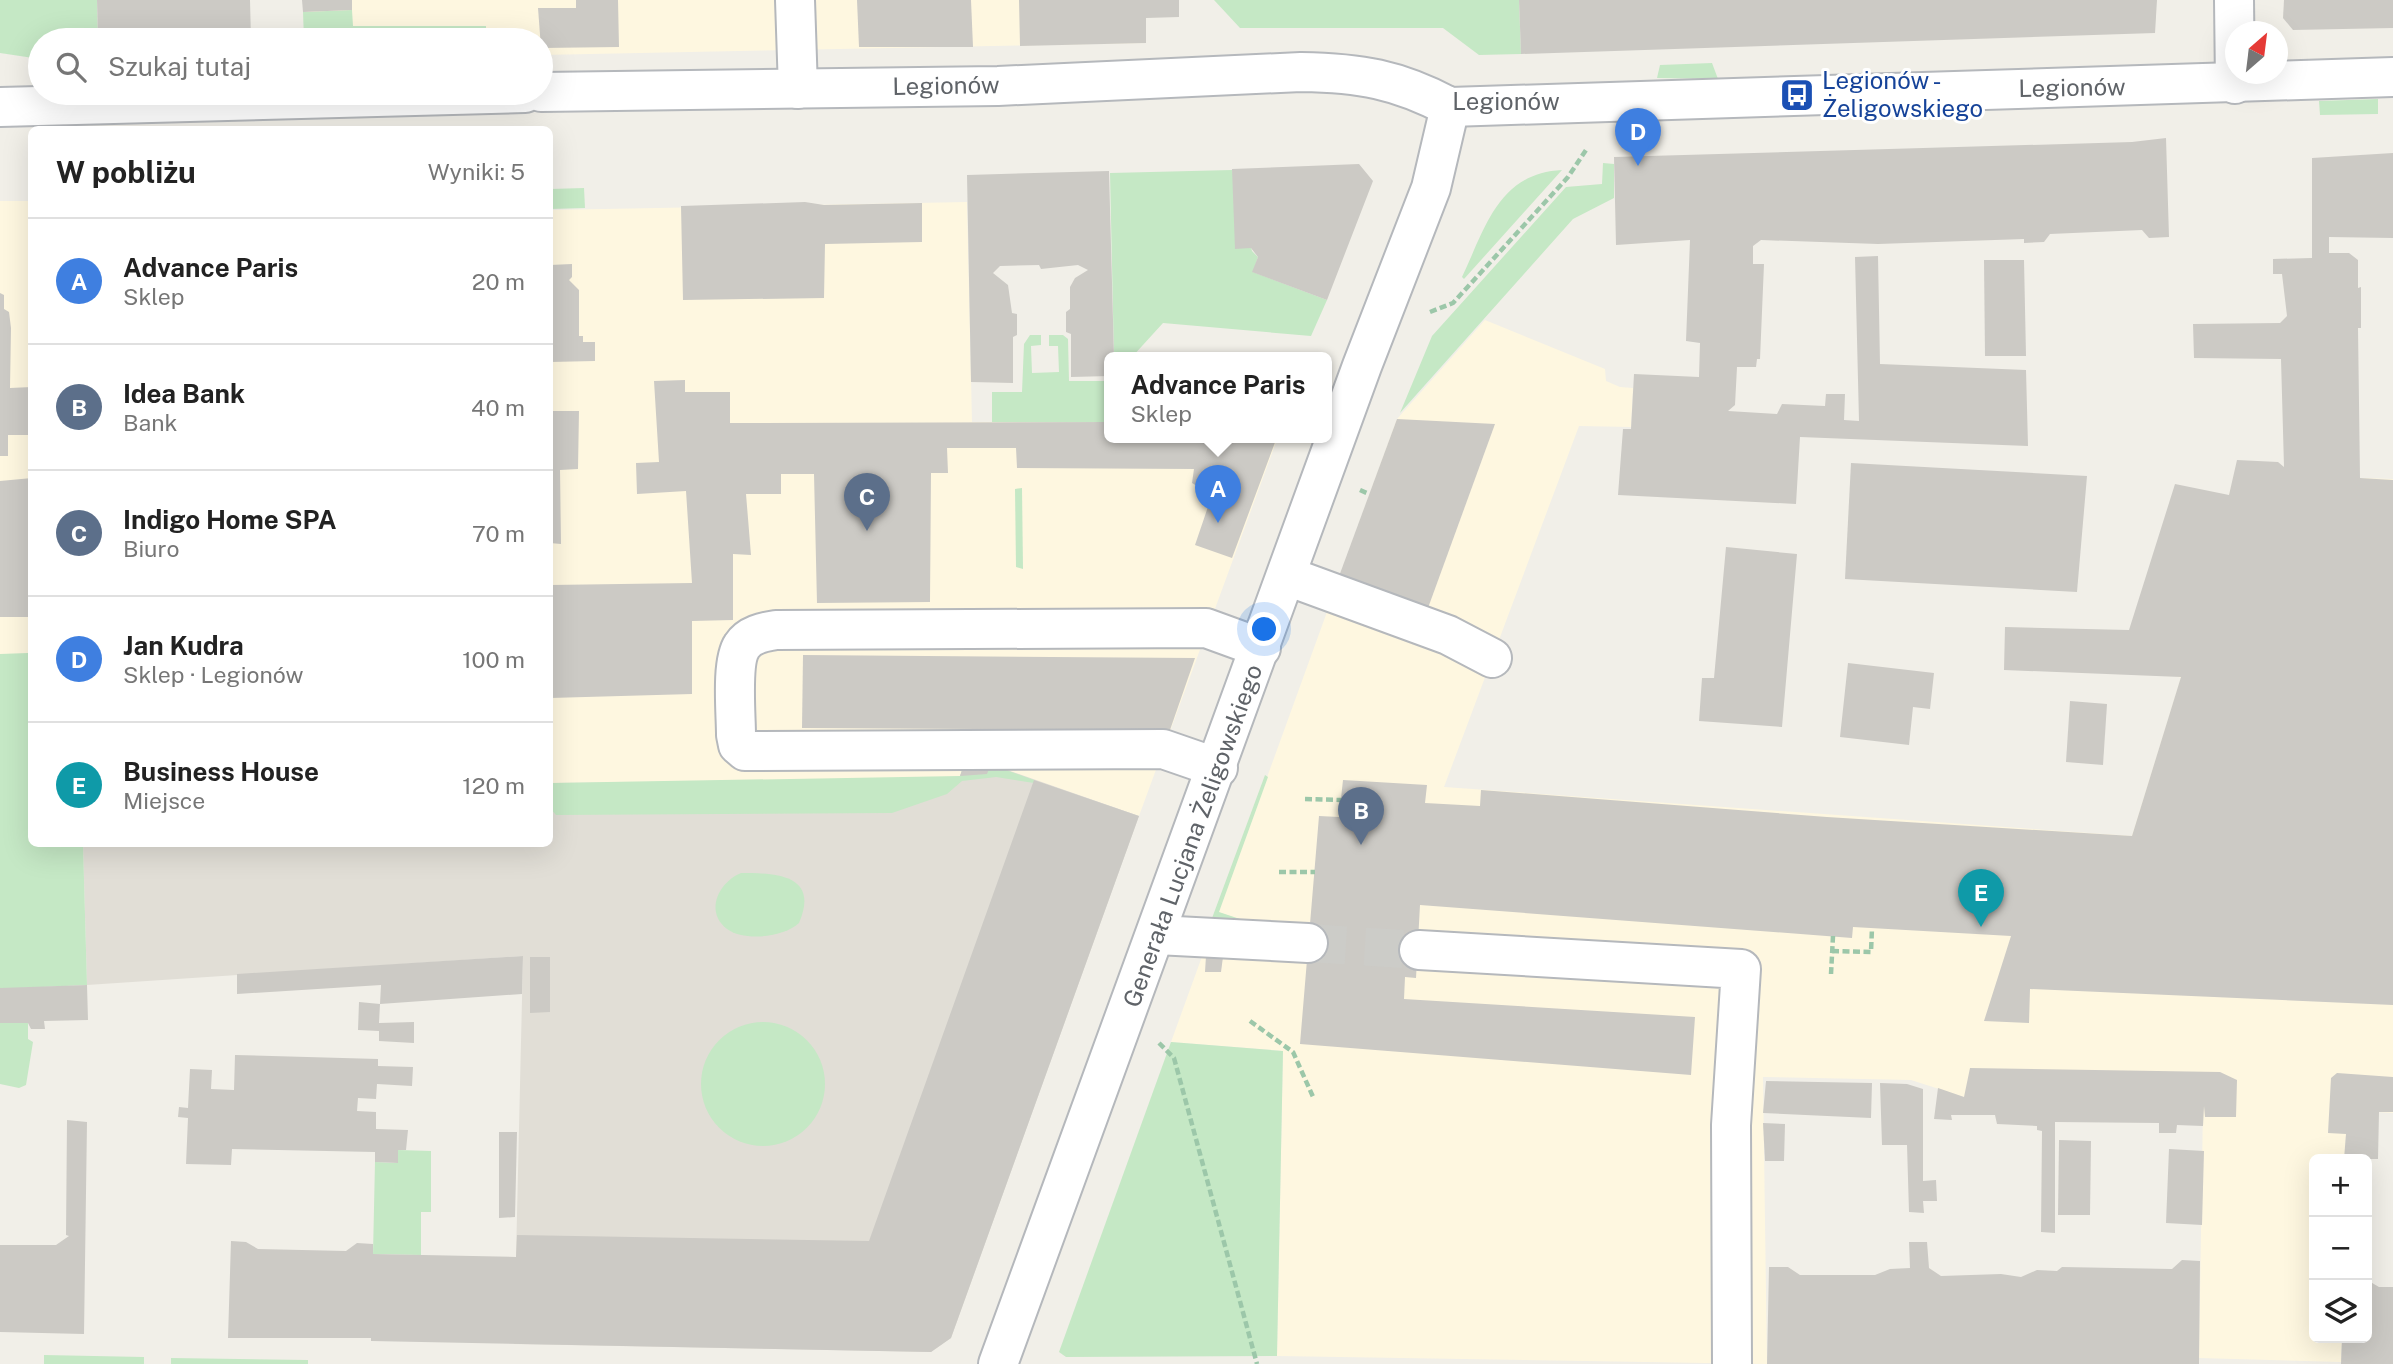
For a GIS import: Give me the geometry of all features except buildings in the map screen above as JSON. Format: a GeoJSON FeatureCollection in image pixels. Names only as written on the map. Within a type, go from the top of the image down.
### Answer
{"type":"FeatureCollection","features":[{"type":"Feature","properties":{"kind":"street"},"geometry":{"type":"LineString","coordinates":[[795,0],[798,89]]}},
{"type":"Feature","properties":{"kind":"street"},"geometry":{"type":"LineString","coordinates":[[2234,0],[2234,21]]}},
{"type":"Feature","properties":{"kind":"street","name":"Legionów"},"geometry":{"type":"LineString","coordinates":[[553,92],[998,86],[1345,73],[1386,79],[1450,107],[2235,84]]}},
{"type":"Feature","properties":{"kind":"street","name":"Legionów"},"geometry":{"type":"LineString","coordinates":[[2288,82],[2393,77]]}},
{"type":"Feature","properties":{"kind":"street"},"geometry":{"type":"LineString","coordinates":[[0,107],[75,105]]}},
{"type":"Feature","properties":{"kind":"street","name":"Generała Lucjana Żeligowskiego"},"geometry":{"type":"LineString","coordinates":[[998,1364],[1432,188],[1450,107]]}},
{"type":"Feature","properties":{"kind":"street"},"geometry":{"type":"LineString","coordinates":[[1287,576],[1448,635],[1492,659]]}},
{"type":"Feature","properties":{"kind":"street"},"geometry":{"type":"LineString","coordinates":[[1218,768],[1163,749],[745,751],[738,745],[736,735],[737,658],[746,641],[760,632],[776,630],[1206,628],[1261,648]]}},
{"type":"Feature","properties":{"kind":"street"},"geometry":{"type":"LineString","coordinates":[[1157,935],[1308,943]]}},
{"type":"Feature","properties":{"kind":"street"},"geometry":{"type":"LineString","coordinates":[[1419,950],[1741,969],[1731,1125],[1732,1364]]}},
{"type":"Feature","properties":{"kind":"path"},"geometry":{"type":"LineString","coordinates":[[1430,313],[1453,303],[1568,177],[1586,150]]}},
{"type":"Feature","properties":{"kind":"path"},"geometry":{"type":"LineString","coordinates":[[1359,489],[1370,494]]}},
{"type":"Feature","properties":{"kind":"path"},"geometry":{"type":"LineString","coordinates":[[1305,799],[1341,800]]}},
{"type":"Feature","properties":{"kind":"path"},"geometry":{"type":"LineString","coordinates":[[1279,872],[1315,872]]}},
{"type":"Feature","properties":{"kind":"path"},"geometry":{"type":"LineString","coordinates":[[1832,951],[1871,952],[1872,928]]}},
{"type":"Feature","properties":{"kind":"path"},"geometry":{"type":"LineString","coordinates":[[1831,974],[1833,936]]}},
{"type":"Feature","properties":{"kind":"path"},"geometry":{"type":"LineString","coordinates":[[1250,1021],[1293,1052],[1314,1099]]}},
{"type":"Feature","properties":{"kind":"path"},"geometry":{"type":"LineString","coordinates":[[1159,1043],[1174,1058],[1256,1364]]}},
{"type":"Feature","properties":{"kind":"shaded area"},"geometry":{"type":"Polygon","coordinates":[[[307,0],[1146,0],[1146,43],[553,55],[553,28],[306,28],[307,0]]]}},
{"type":"Feature","properties":{"kind":"shaded area"},"geometry":{"type":"Polygon","coordinates":[[[0,201],[28,201],[28,654],[0,654],[0,201]]]}},
{"type":"Feature","properties":{"kind":"shaded area"},"geometry":{"type":"Polygon","coordinates":[[[967,202],[972,422],[1104,421],[1104,443],[1276,443],[1139,816],[967,757],[962,781],[553,783],[553,210],[967,202]]]}},
{"type":"Feature","properties":{"kind":"shaded area"},"geometry":{"type":"Polygon","coordinates":[[[1485,320],[1605,369],[1606,381],[1620,387],[1633,388],[1631,427],[1579,426],[1444,787],[2132,836],[2181,678],[2176,676],[2235,474],[2393,479],[2393,1113],[2347,1110],[2345,1154],[2309,1154],[2309,1343],[2342,1343],[2341,1362],[2199,1358],[2203,1106],[1964,1097],[1911,1080],[1763,1077],[1767,1364],[1277,1356],[1283,1051],[1171,1042],[1397,419],[1485,320]]]}},
{"type":"Feature","properties":{"kind":"shaded area"},"geometry":{"type":"Polygon","coordinates":[[[967,756],[1139,816],[951,1338],[931,1352],[514,1344],[523,956],[87,985],[83,847],[553,847],[553,783],[962,781],[967,756]]]}},
{"type":"Feature","properties":{"kind":"green space"},"geometry":{"type":"Polygon","coordinates":[[[0,0],[97,0],[98,28],[28,28],[28,57],[0,53],[0,0]]]}},
{"type":"Feature","properties":{"kind":"green space"},"geometry":{"type":"Polygon","coordinates":[[[1214,0],[1519,0],[1521,54],[1479,55],[1443,28],[1240,28],[1214,0]]]}},
{"type":"Feature","properties":{"kind":"green space"},"geometry":{"type":"Polygon","coordinates":[[[352,10],[353,26],[486,28],[304,28],[303,12],[352,10]]]}},
{"type":"Feature","properties":{"kind":"green space"},"geometry":{"type":"Polygon","coordinates":[[[1712,63],[1718,79],[1657,78],[1660,65],[1712,63]]]}},
{"type":"Feature","properties":{"kind":"green space"},"geometry":{"type":"Polygon","coordinates":[[[2378,99],[2378,114],[2320,115],[2319,101],[2378,99]]]}},
{"type":"Feature","properties":{"kind":"green space"},"geometry":{"type":"Polygon","coordinates":[[[1603,163],[1614,164],[1614,198],[1573,219],[1400,413],[1432,336],[1566,187],[1602,184],[1603,163]]]}},
{"type":"Feature","properties":{"kind":"green space"},"geometry":{"type":"Polygon","coordinates":[[[1232,170],[1252,251],[1258,257],[1253,272],[1327,300],[1311,336],[1163,323],[1137,352],[1114,352],[1110,173],[1232,170]]]}},
{"type":"Feature","properties":{"kind":"green space"},"geometry":{"type":"Polygon","coordinates":[[[1562,170],[1464,279],[1462,277],[1487,223],[1508,193],[1523,181],[1540,173],[1562,170]]]}},
{"type":"Feature","properties":{"kind":"green space"},"geometry":{"type":"Polygon","coordinates":[[[584,188],[585,208],[553,209],[553,189],[584,188]]]}},
{"type":"Feature","properties":{"kind":"green space"},"geometry":{"type":"Polygon","coordinates":[[[1030,335],[1041,335],[1041,345],[1031,346],[1032,373],[1059,372],[1058,346],[1049,346],[1049,335],[1063,335],[1068,339],[1069,381],[1104,381],[1104,422],[992,422],[992,392],[1022,392],[1024,344],[1030,335]]]}},
{"type":"Feature","properties":{"kind":"green space"},"geometry":{"type":"Polygon","coordinates":[[[1022,488],[1023,569],[1016,567],[1015,489],[1022,488]]]}},
{"type":"Feature","properties":{"kind":"green space"},"geometry":{"type":"Polygon","coordinates":[[[28,653],[28,847],[83,847],[87,985],[0,989],[0,654],[28,653]]]}},
{"type":"Feature","properties":{"kind":"green space"},"geometry":{"type":"Polygon","coordinates":[[[967,756],[1034,780],[1034,783],[996,777],[962,781],[947,794],[892,813],[556,815],[553,812],[553,783],[960,776],[967,756]]]}},
{"type":"Feature","properties":{"kind":"green space"},"geometry":{"type":"Polygon","coordinates":[[[1265,775],[1268,777],[1219,912],[1246,921],[1208,929],[1265,775]]]}},
{"type":"Feature","properties":{"kind":"green space"},"geometry":{"type":"Polygon","coordinates":[[[741,873],[780,876],[799,886],[804,895],[804,907],[799,923],[784,932],[754,937],[727,929],[716,914],[717,898],[726,883],[741,873]]]}},
{"type":"Feature","properties":{"kind":"green space"},"geometry":{"type":"Polygon","coordinates":[[[763,1022],[787,1027],[807,1040],[820,1060],[825,1084],[820,1108],[807,1128],[787,1141],[763,1146],[739,1141],[719,1128],[706,1108],[701,1084],[706,1060],[719,1040],[739,1027],[763,1022]]]}},
{"type":"Feature","properties":{"kind":"green space"},"geometry":{"type":"Polygon","coordinates":[[[0,1023],[28,1023],[28,1039],[33,1042],[26,1085],[19,1088],[0,1084],[0,1023]]]}},
{"type":"Feature","properties":{"kind":"green space"},"geometry":{"type":"Polygon","coordinates":[[[1171,1042],[1283,1051],[1277,1356],[1066,1357],[1059,1352],[1171,1042]]]}},
{"type":"Feature","properties":{"kind":"green space"},"geometry":{"type":"Polygon","coordinates":[[[398,1150],[431,1151],[431,1212],[421,1212],[421,1255],[373,1254],[375,1162],[397,1163],[398,1150]]]}},
{"type":"Feature","properties":{"kind":"green space"},"geometry":{"type":"Polygon","coordinates":[[[44,1355],[144,1357],[144,1364],[44,1364],[44,1355]]]}},
{"type":"Feature","properties":{"kind":"green space"},"geometry":{"type":"Polygon","coordinates":[[[171,1358],[308,1360],[308,1364],[171,1364],[171,1358]]]}},
{"type":"Feature","properties":{"kind":"tunnel"},"geometry":{"type":"LineString","coordinates":[[1308,943],[1419,950]]}},
{"type":"Feature","properties":{"kind":"place","name":"Legionów - Żeligowskiego"},"geometry":{"type":"Point","coordinates":[1797,95]}},
{"type":"Feature","properties":{"kind":"place","name":"Jan Kudra"},"geometry":{"type":"Point","coordinates":[1638,166]}},
{"type":"Feature","properties":{"kind":"place","name":"Advance Paris"},"geometry":{"type":"Point","coordinates":[1218,523]}},
{"type":"Feature","properties":{"kind":"place","name":"Indigo Home SPA"},"geometry":{"type":"Point","coordinates":[867,531]}},
{"type":"Feature","properties":{"kind":"place","name":"Idea Bank"},"geometry":{"type":"Point","coordinates":[1361,845]}},
{"type":"Feature","properties":{"kind":"place","name":"Business House"},"geometry":{"type":"Point","coordinates":[1981,927]}}]}
